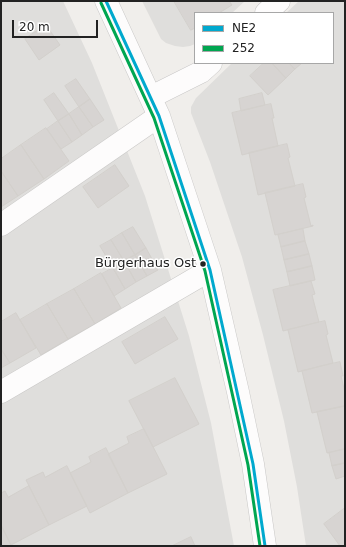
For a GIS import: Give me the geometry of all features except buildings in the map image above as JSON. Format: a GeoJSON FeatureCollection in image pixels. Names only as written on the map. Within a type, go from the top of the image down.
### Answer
{"type":"FeatureCollection","features":[{"type":"Feature","properties":{"kind":"street"},"geometry":{"type":"LineString","coordinates":[[106,1],[155,106],[210,270],[253,464],[265,546]]}},
{"type":"Feature","properties":{"kind":"street"},"geometry":{"type":"LineString","coordinates":[[267,12],[279,1]]}},
{"type":"Feature","properties":{"kind":"street"},"geometry":{"type":"LineString","coordinates":[[1,225],[210,64]]}},
{"type":"Feature","properties":{"kind":"street"},"geometry":{"type":"LineString","coordinates":[[1,392],[210,270]]}},
{"type":"Feature","properties":{"kind":"shaded area"},"geometry":{"type":"Polygon","coordinates":[[[1,1],[63,1],[92,63],[145,196],[189,336],[211,423],[234,546],[1,546],[1,1]]]}},
{"type":"Feature","properties":{"kind":"shaded area"},"geometry":{"type":"Polygon","coordinates":[[[142,1],[245,1],[233,12],[194,12],[194,44],[183,47],[175,46],[166,43],[161,39],[142,1]]]}},
{"type":"Feature","properties":{"kind":"shaded area"},"geometry":{"type":"Polygon","coordinates":[[[299,1],[345,1],[345,546],[306,546],[297,487],[284,421],[263,335],[242,257],[210,162],[191,113],[191,107],[196,98],[231,64],[334,64],[334,12],[287,12],[299,1]]]}},
{"type":"Feature","properties":{"kind":"transit line","name":"NE2"},"geometry":{"type":"LineString","coordinates":[[106,1],[159,116],[210,270],[253,464],[265,546]]}},
{"type":"Feature","properties":{"kind":"transit line","name":"252"},"geometry":{"type":"LineString","coordinates":[[101,3],[154,118],[205,271],[248,465],[260,546]]}},
{"type":"Feature","properties":{"kind":"place","name":"Bürgerhaus Ost"},"geometry":{"type":"Point","coordinates":[203,264]}}]}
